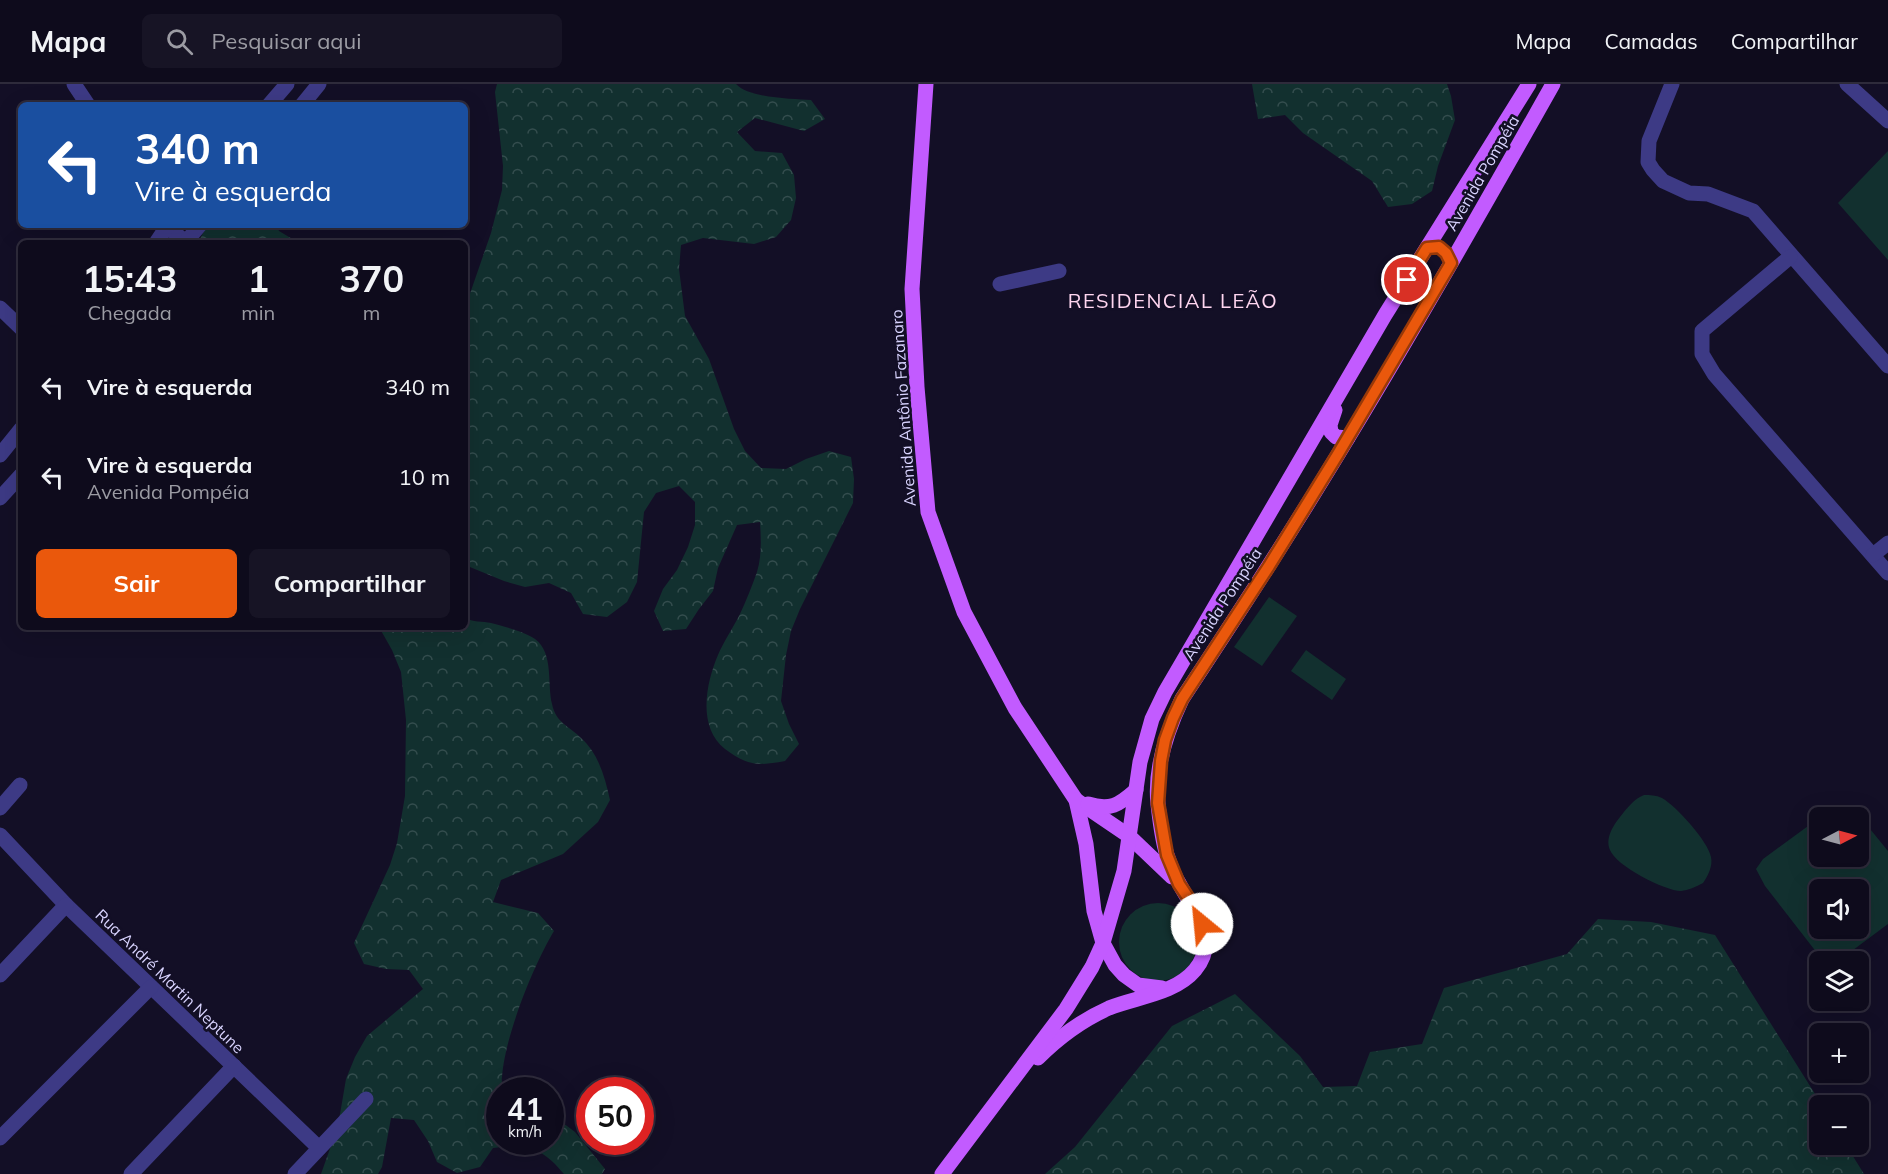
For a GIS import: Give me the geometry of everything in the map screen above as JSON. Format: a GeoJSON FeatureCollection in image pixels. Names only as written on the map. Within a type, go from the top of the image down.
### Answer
{"type":"FeatureCollection","features":[{"type":"Feature","properties":{"kind":"main road","name":"Avenida Antônio Fazanaro"},"geometry":{"type":"LineString","coordinates":[[926,84],[912,289],[917,387],[928,512],[964,612],[1015,708],[1076,800],[1086,844],[1094,911],[1103,943],[1115,965],[1138,985],[1154,989],[1171,987]]}},
{"type":"Feature","properties":{"kind":"main road","name":"Avenida Pompéia"},"geometry":{"type":"LineString","coordinates":[[942,1174],[1066,1010],[1092,967],[1103,943],[1124,871],[1146,738],[1165,692],[1385,315],[1529,84]]}},
{"type":"Feature","properties":{"kind":"main road","name":"Avenida Pompéia"},"geometry":{"type":"LineString","coordinates":[[1006,1090],[1043,1053],[1085,1020],[1110,1008],[1171,987],[1181,982],[1197,967],[1205,946],[1202,924],[1179,884],[1167,855],[1158,803],[1161,761],[1173,718],[1182,699],[1269,566],[1348,438],[1553,84]]}},
{"type":"Feature","properties":{"kind":"main road"},"geometry":{"type":"LineString","coordinates":[[1427,248],[1439,247],[1446,253],[1451,263]]}},
{"type":"Feature","properties":{"kind":"main road"},"geometry":{"type":"LineString","coordinates":[[1342,391],[1330,425],[1331,432],[1336,437],[1348,438]]}},
{"type":"Feature","properties":{"kind":"main road"},"geometry":{"type":"LineString","coordinates":[[1076,800],[1107,808],[1123,801],[1136,790]]}},
{"type":"Feature","properties":{"kind":"main road","name":"Avenida Antônio Fazanaro"},"geometry":{"type":"LineString","coordinates":[[1076,800],[1129,836],[1179,884]]}},
{"type":"Feature","properties":{"kind":"street"},"geometry":{"type":"LineString","coordinates":[[74,84],[86,102]]}},
{"type":"Feature","properties":{"kind":"street"},"geometry":{"type":"LineString","coordinates":[[304,102],[319,84]]}},
{"type":"Feature","properties":{"kind":"street"},"geometry":{"type":"LineString","coordinates":[[1672,84],[1649,141],[1648,162],[1662,182],[1689,193],[1708,195],[1753,212],[1790,257],[1888,366]]}},
{"type":"Feature","properties":{"kind":"street"},"geometry":{"type":"LineString","coordinates":[[1847,84],[1888,121]]}},
{"type":"Feature","properties":{"kind":"street"},"geometry":{"type":"LineString","coordinates":[[168,228],[184,240]]}},
{"type":"Feature","properties":{"kind":"street"},"geometry":{"type":"LineString","coordinates":[[188,240],[198,228]]}},
{"type":"Feature","properties":{"kind":"street"},"geometry":{"type":"LineString","coordinates":[[1790,257],[1702,332],[1702,354],[1714,374],[1883,565]]}},
{"type":"Feature","properties":{"kind":"street"},"geometry":{"type":"LineString","coordinates":[[1000,284],[1059,271]]}},
{"type":"Feature","properties":{"kind":"street"},"geometry":{"type":"LineString","coordinates":[[0,308],[18,325]]}},
{"type":"Feature","properties":{"kind":"street"},"geometry":{"type":"LineString","coordinates":[[0,454],[18,433]]}},
{"type":"Feature","properties":{"kind":"street"},"geometry":{"type":"LineString","coordinates":[[0,498],[18,478]]}},
{"type":"Feature","properties":{"kind":"street"},"geometry":{"type":"LineString","coordinates":[[1883,565],[1888,543]]}},
{"type":"Feature","properties":{"kind":"street"},"geometry":{"type":"LineString","coordinates":[[0,808],[20,785]]}},
{"type":"Feature","properties":{"kind":"street","name":"Rua André Martin Neptune"},"geometry":{"type":"LineString","coordinates":[[0,835],[66,905],[319,1148]]}},
{"type":"Feature","properties":{"kind":"street"},"geometry":{"type":"LineString","coordinates":[[0,975],[66,905]]}},
{"type":"Feature","properties":{"kind":"street"},"geometry":{"type":"LineString","coordinates":[[0,1138],[151,987]]}},
{"type":"Feature","properties":{"kind":"street"},"geometry":{"type":"LineString","coordinates":[[131,1174],[234,1066]]}},
{"type":"Feature","properties":{"kind":"street"},"geometry":{"type":"LineString","coordinates":[[295,1174],[366,1099]]}},
{"type":"Feature","properties":{"kind":"green space"},"geometry":{"type":"Polygon","coordinates":[[[497,84],[736,84],[742,89],[760,95],[811,100],[825,119],[804,131],[755,118],[737,132],[755,151],[782,153],[794,175],[796,198],[791,220],[776,237],[754,244],[703,238],[681,245],[679,269],[685,316],[709,359],[734,429],[745,451],[761,468],[786,469],[829,451],[851,457],[854,479],[853,503],[791,631],[781,701],[799,744],[785,761],[760,764],[740,759],[716,740],[707,717],[706,704],[714,666],[740,614],[759,566],[760,522],[737,525],[718,568],[713,591],[686,629],[663,631],[654,611],[663,589],[677,570],[688,547],[695,525],[695,502],[679,486],[656,493],[644,512],[637,582],[627,602],[607,617],[583,614],[571,593],[549,583],[525,587],[468,566],[468,299],[491,233],[502,190],[503,166],[495,92],[497,84]]]}},
{"type":"Feature","properties":{"kind":"green space"},"geometry":{"type":"Polygon","coordinates":[[[1252,84],[1447,84],[1455,120],[1438,166],[1432,191],[1412,204],[1388,207],[1372,181],[1303,133],[1285,115],[1258,119],[1252,84]]]}},
{"type":"Feature","properties":{"kind":"green space"},"geometry":{"type":"Polygon","coordinates":[[[1888,151],[1888,260],[1838,203],[1888,151]]]}},
{"type":"Feature","properties":{"kind":"green space"},"geometry":{"type":"Polygon","coordinates":[[[206,228],[278,228],[294,240],[200,240],[206,228]]]}},
{"type":"Feature","properties":{"kind":"green space"},"geometry":{"type":"Polygon","coordinates":[[[1269,597],[1297,616],[1262,666],[1234,647],[1269,597]]]}},
{"type":"Feature","properties":{"kind":"green space"},"geometry":{"type":"Polygon","coordinates":[[[468,618],[491,623],[531,636],[545,652],[554,710],[560,720],[592,751],[603,775],[610,800],[598,822],[563,854],[501,880],[493,902],[538,913],[554,931],[537,963],[514,1022],[504,1060],[502,1077],[486,1077],[486,1155],[488,1155],[480,1167],[457,1173],[437,1162],[428,1141],[414,1120],[391,1118],[382,1167],[378,1174],[321,1174],[338,1126],[346,1079],[355,1057],[367,1036],[423,989],[409,970],[386,969],[364,964],[354,943],[390,865],[397,843],[405,796],[406,720],[401,672],[381,630],[468,630],[468,618]]]}},
{"type":"Feature","properties":{"kind":"green space"},"geometry":{"type":"Polygon","coordinates":[[[1306,650],[1346,679],[1332,700],[1291,671],[1306,650]]]}},
{"type":"Feature","properties":{"kind":"green space"},"geometry":{"type":"Polygon","coordinates":[[[1644,795],[1658,796],[1668,802],[1691,824],[1704,842],[1709,850],[1711,864],[1703,883],[1684,891],[1664,887],[1631,870],[1614,856],[1609,846],[1612,828],[1631,804],[1644,795]]]}},
{"type":"Feature","properties":{"kind":"green space"},"geometry":{"type":"Polygon","coordinates":[[[1809,825],[1809,867],[1869,867],[1869,828],[1888,851],[1888,924],[1869,938],[1869,879],[1809,879],[1809,939],[1868,939],[1852,951],[1815,951],[1765,886],[1756,869],[1763,859],[1809,825]]]}},
{"type":"Feature","properties":{"kind":"green space"},"geometry":{"type":"Polygon","coordinates":[[[1158,903],[1173,906],[1185,915],[1194,927],[1197,942],[1194,957],[1185,969],[1173,978],[1158,981],[1143,978],[1131,969],[1122,957],[1119,942],[1122,927],[1131,915],[1143,906],[1158,903]]]}},
{"type":"Feature","properties":{"kind":"green space"},"geometry":{"type":"Polygon","coordinates":[[[1598,919],[1651,922],[1715,935],[1816,1095],[1809,1095],[1809,1155],[1852,1155],[1864,1174],[1045,1174],[1075,1147],[1172,1026],[1235,994],[1300,1056],[1323,1087],[1357,1086],[1370,1052],[1422,1044],[1444,988],[1567,954],[1598,919]]]}},
{"type":"Feature","properties":{"kind":"green space"},"geometry":{"type":"Polygon","coordinates":[[[564,1124],[576,1133],[576,1155],[594,1155],[605,1169],[602,1174],[564,1174],[544,1155],[564,1155],[564,1124]]]}},
{"type":"Feature","properties":{"kind":"district","name":"RESIDENCIAL LEÃO"},"geometry":{"type":"Point","coordinates":[1173,301]}},
{"type":"Feature","properties":{"kind":"route"},"geometry":{"type":"LineString","coordinates":[[1202,924],[1179,884],[1167,855],[1158,803],[1158,784],[1165,740],[1182,699],[1269,566],[1414,328],[1451,263],[1446,253],[1439,247],[1427,248],[1407,280]]}}]}
